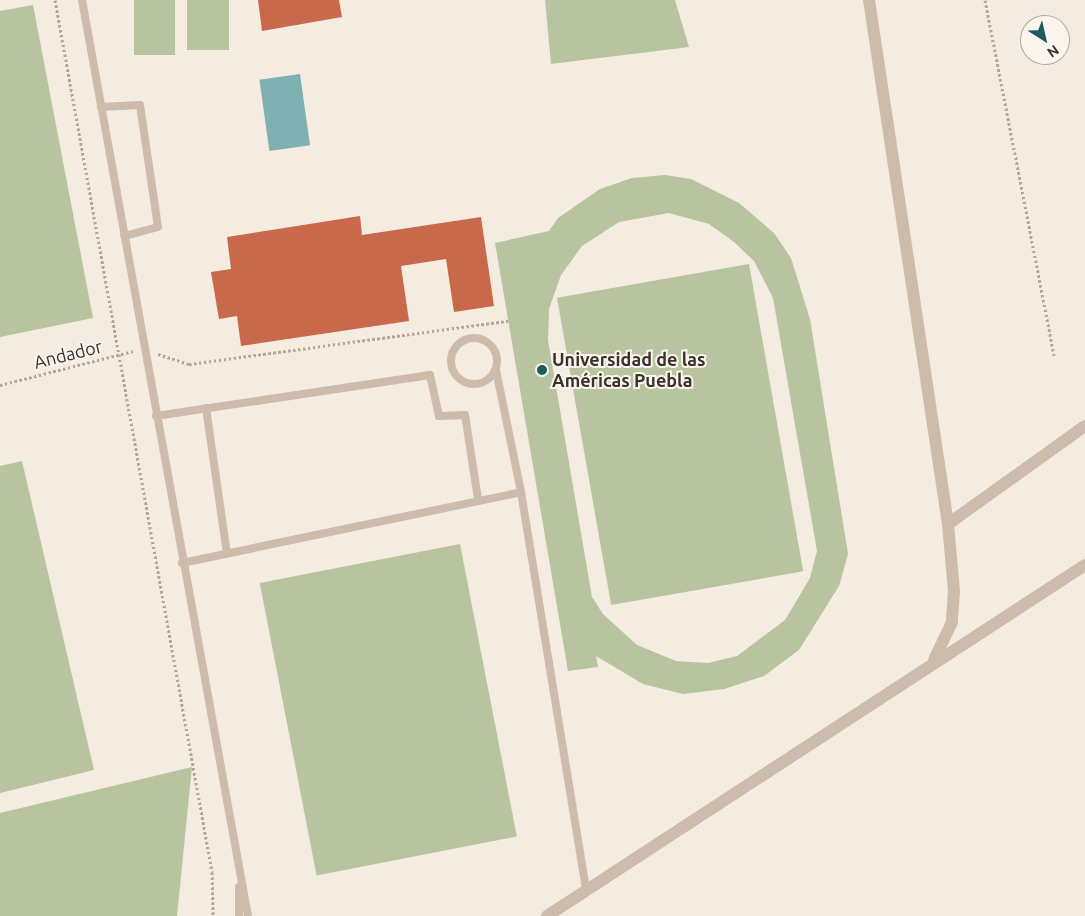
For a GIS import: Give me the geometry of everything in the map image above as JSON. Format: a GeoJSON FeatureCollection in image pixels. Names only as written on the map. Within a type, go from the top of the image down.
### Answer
{"type":"FeatureCollection","features":[{"type":"Feature","properties":{"kind":"street"},"geometry":{"type":"LineString","coordinates":[[869,0],[948,524],[954,591],[952,622],[934,660]]}},
{"type":"Feature","properties":{"kind":"street"},"geometry":{"type":"LineString","coordinates":[[948,524],[1085,426]]}},
{"type":"Feature","properties":{"kind":"street"},"geometry":{"type":"LineString","coordinates":[[547,916],[934,660],[1007,618],[1085,565]]}},
{"type":"Feature","properties":{"kind":"lane"},"geometry":{"type":"LineString","coordinates":[[82,0],[143,349],[248,916]]}},
{"type":"Feature","properties":{"kind":"lane"},"geometry":{"type":"LineString","coordinates":[[101,107],[140,105],[158,226],[124,236]]}},
{"type":"Feature","properties":{"kind":"lane"},"geometry":{"type":"LineString","coordinates":[[496,370],[483,382],[465,383],[454,370],[453,352],[460,342],[484,340],[493,347],[498,358],[496,370],[521,492],[586,890]]}},
{"type":"Feature","properties":{"kind":"lane"},"geometry":{"type":"LineString","coordinates":[[156,416],[430,375],[439,416],[465,415],[478,499]]}},
{"type":"Feature","properties":{"kind":"lane"},"geometry":{"type":"LineString","coordinates":[[206,408],[228,553]]}},
{"type":"Feature","properties":{"kind":"lane"},"geometry":{"type":"LineString","coordinates":[[182,563],[478,499],[521,492]]}},
{"type":"Feature","properties":{"kind":"lane"},"geometry":{"type":"LineString","coordinates":[[239,870],[239,916]]}},
{"type":"Feature","properties":{"kind":"path"},"geometry":{"type":"LineString","coordinates":[[54,0],[212,872],[214,916]]}},
{"type":"Feature","properties":{"kind":"path"},"geometry":{"type":"LineString","coordinates":[[985,0],[1054,355]]}},
{"type":"Feature","properties":{"kind":"path"},"geometry":{"type":"LineString","coordinates":[[143,349],[189,364],[508,321]]}},
{"type":"Feature","properties":{"kind":"path","name":"Andador"},"geometry":{"type":"LineString","coordinates":[[0,385],[143,349]]}},
{"type":"Feature","properties":{"kind":"green space"},"geometry":{"type":"Polygon","coordinates":[[[134,0],[175,0],[175,55],[134,55],[134,0]]]}},
{"type":"Feature","properties":{"kind":"green space"},"geometry":{"type":"Polygon","coordinates":[[[187,0],[229,0],[229,50],[187,50],[187,0]]]}},
{"type":"Feature","properties":{"kind":"green space"},"geometry":{"type":"Polygon","coordinates":[[[545,0],[675,0],[689,47],[551,64],[545,0]]]}},
{"type":"Feature","properties":{"kind":"green space"},"geometry":{"type":"Polygon","coordinates":[[[33,5],[93,318],[0,337],[0,11],[33,5]]]}},
{"type":"Feature","properties":{"kind":"green space"},"geometry":{"type":"Polygon","coordinates":[[[665,175],[691,179],[739,203],[774,233],[791,258],[810,319],[848,554],[839,586],[799,650],[764,676],[724,689],[683,694],[643,684],[596,656],[598,667],[568,671],[495,243],[549,231],[558,218],[600,189],[632,178],[665,175]],[[669,213],[619,222],[582,246],[561,275],[549,309],[548,340],[592,597],[603,614],[637,645],[676,661],[708,663],[737,656],[785,620],[810,578],[817,551],[773,298],[754,261],[734,242],[709,224],[669,213]]]}},
{"type":"Feature","properties":{"kind":"green space"},"geometry":{"type":"Polygon","coordinates":[[[749,264],[803,571],[611,605],[557,298],[749,264]]]}},
{"type":"Feature","properties":{"kind":"green space"},"geometry":{"type":"Polygon","coordinates":[[[22,461],[94,770],[0,793],[0,466],[22,461]]]}},
{"type":"Feature","properties":{"kind":"green space"},"geometry":{"type":"Polygon","coordinates":[[[460,544],[517,837],[317,875],[260,583],[460,544]]]}},
{"type":"Feature","properties":{"kind":"green space"},"geometry":{"type":"Polygon","coordinates":[[[192,767],[177,916],[0,916],[0,813],[192,767]]]}},
{"type":"Feature","properties":{"kind":"water"},"geometry":{"type":"Polygon","coordinates":[[[300,74],[310,145],[269,151],[259,80],[300,74]]]}},
{"type":"Feature","properties":{"kind":"building"},"geometry":{"type":"Polygon","coordinates":[[[258,0],[339,0],[342,17],[262,31],[258,0]]]}},
{"type":"Feature","properties":{"kind":"building"},"geometry":{"type":"Polygon","coordinates":[[[360,216],[362,235],[481,217],[494,306],[454,312],[446,259],[401,266],[409,321],[241,346],[237,316],[219,319],[211,272],[231,269],[227,237],[360,216]]]}},
{"type":"Feature","properties":{"kind":"place","name":"Universidad de las Américas Puebla"},"geometry":{"type":"Point","coordinates":[542,370]}}]}
